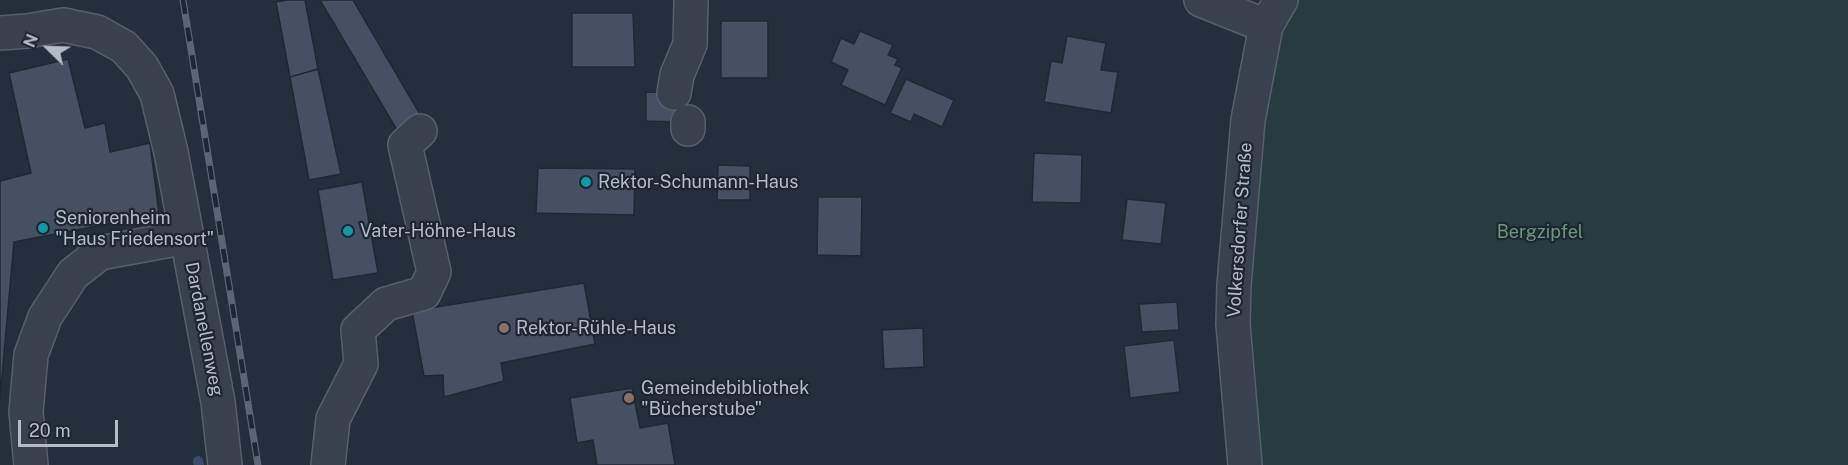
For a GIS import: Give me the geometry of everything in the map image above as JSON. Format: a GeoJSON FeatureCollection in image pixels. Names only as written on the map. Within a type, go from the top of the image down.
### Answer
{"type":"FeatureCollection","features":[{"type":"Feature","properties":{"kind":"street"},"geometry":{"type":"LineString","coordinates":[[674,93],[677,75],[690,44],[691,0]]}},
{"type":"Feature","properties":{"kind":"street"},"geometry":{"type":"LineString","coordinates":[[1201,0],[1273,13]]}},
{"type":"Feature","properties":{"kind":"street","name":"Volkersdorfer Straße"},"geometry":{"type":"LineString","coordinates":[[1245,465],[1233,324],[1234,285],[1248,120],[1273,13]]}},
{"type":"Feature","properties":{"kind":"street","name":"Dardanellenweg"},"geometry":{"type":"LineString","coordinates":[[0,33],[63,25],[97,32],[124,47],[142,67],[157,94],[171,152],[218,402],[225,465]]}},
{"type":"Feature","properties":{"kind":"street"},"geometry":{"type":"LineString","coordinates":[[328,465],[333,420],[361,364],[358,330],[386,304],[424,293],[434,272],[405,145],[420,131]]}},
{"type":"Feature","properties":{"kind":"street"},"geometry":{"type":"LineString","coordinates":[[31,465],[26,412],[31,355],[45,317],[73,274],[100,253],[187,237]]}},
{"type":"Feature","properties":{"kind":"green space","name":"Bergzipfel"},"geometry":{"type":"Polygon","coordinates":[[[1281,0],[1848,0],[1848,465],[1245,465],[1233,324],[1281,0]]]}},
{"type":"Feature","properties":{"kind":"building"},"geometry":{"type":"Polygon","coordinates":[[[305,0],[318,69],[290,77],[276,2],[305,0]]]}},
{"type":"Feature","properties":{"kind":"building"},"geometry":{"type":"Polygon","coordinates":[[[320,0],[353,0],[421,116],[397,130],[320,0]]]}},
{"type":"Feature","properties":{"kind":"building"},"geometry":{"type":"Polygon","coordinates":[[[572,13],[633,13],[635,67],[572,67],[572,13]]]}},
{"type":"Feature","properties":{"kind":"building"},"geometry":{"type":"Polygon","coordinates":[[[721,21],[768,21],[768,78],[721,78],[721,21]]]}},
{"type":"Feature","properties":{"kind":"building"},"geometry":{"type":"Polygon","coordinates":[[[860,31],[893,45],[888,55],[898,59],[895,65],[902,68],[885,105],[841,85],[848,70],[831,62],[841,38],[854,44],[860,31]]]}},
{"type":"Feature","properties":{"kind":"building"},"geometry":{"type":"Polygon","coordinates":[[[1067,36],[1106,43],[1101,70],[1118,72],[1111,113],[1044,102],[1051,61],[1062,63],[1067,36]]]}},
{"type":"Feature","properties":{"kind":"building","name":"Seniorenheim \"Haus Friedensort\""},"geometry":{"type":"Polygon","coordinates":[[[68,59],[85,128],[105,123],[110,152],[150,143],[159,214],[14,242],[0,398],[0,181],[31,173],[9,73],[68,59]]]}},
{"type":"Feature","properties":{"kind":"building"},"geometry":{"type":"Polygon","coordinates":[[[318,69],[341,174],[309,180],[290,77],[318,69]]]}},
{"type":"Feature","properties":{"kind":"building"},"geometry":{"type":"Polygon","coordinates":[[[906,79],[954,100],[942,127],[914,114],[911,122],[890,113],[906,79]]]}},
{"type":"Feature","properties":{"kind":"building"},"geometry":{"type":"Polygon","coordinates":[[[646,92],[682,93],[682,122],[646,121],[646,92]]]}},
{"type":"Feature","properties":{"kind":"building"},"geometry":{"type":"Polygon","coordinates":[[[1034,153],[1082,155],[1081,203],[1032,202],[1034,153]]]}},
{"type":"Feature","properties":{"kind":"building"},"geometry":{"type":"Polygon","coordinates":[[[718,165],[750,166],[750,200],[717,200],[718,165]]]}},
{"type":"Feature","properties":{"kind":"building","name":"Rektor-Schumann-Haus"},"geometry":{"type":"Polygon","coordinates":[[[538,168],[635,169],[634,215],[536,213],[538,168]]]}},
{"type":"Feature","properties":{"kind":"building","name":"Vater-Höhne-Haus"},"geometry":{"type":"Polygon","coordinates":[[[362,182],[378,273],[333,280],[318,190],[362,182]]]}},
{"type":"Feature","properties":{"kind":"building"},"geometry":{"type":"Polygon","coordinates":[[[818,197],[862,197],[861,256],[817,255],[818,197]]]}},
{"type":"Feature","properties":{"kind":"building"},"geometry":{"type":"Polygon","coordinates":[[[1127,199],[1166,203],[1161,244],[1122,240],[1127,199]]]}},
{"type":"Feature","properties":{"kind":"building","name":"Rektor-Rühle-Haus"},"geometry":{"type":"Polygon","coordinates":[[[584,283],[595,344],[501,363],[504,381],[444,397],[443,375],[424,376],[412,311],[584,283]]]}},
{"type":"Feature","properties":{"kind":"building"},"geometry":{"type":"Polygon","coordinates":[[[1177,302],[1179,330],[1142,332],[1139,304],[1177,302]]]}},
{"type":"Feature","properties":{"kind":"building"},"geometry":{"type":"Polygon","coordinates":[[[923,328],[924,367],[884,369],[882,330],[923,328]]]}},
{"type":"Feature","properties":{"kind":"building"},"geometry":{"type":"Polygon","coordinates":[[[1174,340],[1180,392],[1130,398],[1124,346],[1174,340]]]}},
{"type":"Feature","properties":{"kind":"building"},"geometry":{"type":"Polygon","coordinates":[[[632,388],[640,428],[668,423],[675,465],[597,465],[593,440],[577,443],[570,398],[632,388]]]}},
{"type":"Feature","properties":{"kind":"waterway"},"geometry":{"type":"LineString","coordinates":[[198,461],[199,465]]}},
{"type":"Feature","properties":{"kind":"railway"},"geometry":{"type":"LineString","coordinates":[[183,0],[258,465]]}},
{"type":"Feature","properties":{"kind":"place","name":"Rektor-Schumann-Haus"},"geometry":{"type":"Point","coordinates":[586,182]}},
{"type":"Feature","properties":{"kind":"place","name":"Seniorenheim \"Haus Friedensort\""},"geometry":{"type":"Point","coordinates":[43,228]}},
{"type":"Feature","properties":{"kind":"place","name":"Vater-Höhne-Haus"},"geometry":{"type":"Point","coordinates":[348,231]}},
{"type":"Feature","properties":{"kind":"place","name":"Rektor-Rühle-Haus"},"geometry":{"type":"Point","coordinates":[504,328]}},
{"type":"Feature","properties":{"kind":"place","name":"Gemeindebibliothek \"Bücherstube\""},"geometry":{"type":"Point","coordinates":[629,398]}}]}
